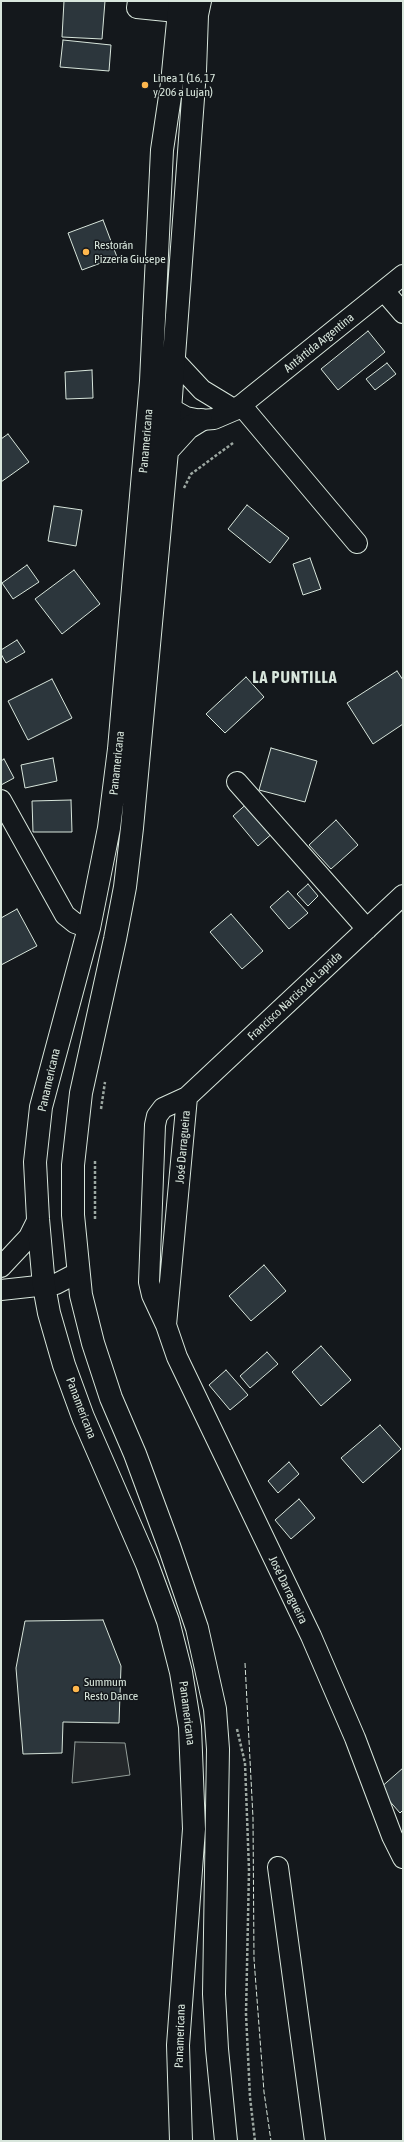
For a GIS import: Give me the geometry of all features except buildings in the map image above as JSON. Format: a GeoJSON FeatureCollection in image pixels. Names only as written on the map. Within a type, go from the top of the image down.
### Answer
{"type":"FeatureCollection","features":[{"type":"Feature","properties":{"kind":"main road","name":"Panamericana"},"geometry":{"type":"LineString","coordinates":[[189,7],[195,79],[175,361],[141,748],[125,887],[81,1093],[73,1165],[72,1215],[81,1295],[93,1343],[111,1398],[135,1454],[169,1546],[196,1628],[215,1709],[218,1749],[214,1994],[217,2049],[226,2141]]}},
{"type":"Feature","properties":{"kind":"main road","name":"Panamericana"},"geometry":{"type":"LineString","coordinates":[[181,2141],[178,2045],[194,1829],[190,1727],[182,1672],[168,1621],[147,1564],[106,1473],[64,1365],[49,1313],[44,1286],[35,1162],[41,1107],[89,928],[109,828],[119,749],[151,381],[162,150],[189,7]]}},
{"type":"Feature","properties":{"kind":"main road"},"geometry":{"type":"LineString","coordinates":[[167,451],[188,428],[201,420]]}},
{"type":"Feature","properties":{"kind":"street"},"geometry":{"type":"LineString","coordinates":[[138,1],[137,8],[189,7]]}},
{"type":"Feature","properties":{"kind":"street","name":"Antártida Argentina"},"geometry":{"type":"LineString","coordinates":[[151,381],[159,395],[170,408],[186,417],[201,420],[214,419],[238,407],[384,292],[403,275]]}},
{"type":"Feature","properties":{"kind":"street"},"geometry":{"type":"LineString","coordinates":[[384,292],[403,313]]}},
{"type":"Feature","properties":{"kind":"street"},"geometry":{"type":"LineString","coordinates":[[175,361],[187,376],[202,390],[238,407],[357,543]]}},
{"type":"Feature","properties":{"kind":"street"},"geometry":{"type":"LineString","coordinates":[[238,782],[367,929]]}},
{"type":"Feature","properties":{"kind":"street"},"geometry":{"type":"LineString","coordinates":[[1,800],[65,915],[75,923],[89,928]]}},
{"type":"Feature","properties":{"kind":"street","name":"Francisco Narciso de Laprida"},"geometry":{"type":"LineString","coordinates":[[188,1097],[403,895]]}},
{"type":"Feature","properties":{"kind":"street","name":"José Darragueira"},"geometry":{"type":"LineString","coordinates":[[166,1325],[188,1097],[163,1108],[157,1116],[155,1125],[149,1282],[152,1295],[166,1325],[177,1357],[311,1636],[355,1738],[392,1836],[402,1853]]}},
{"type":"Feature","properties":{"kind":"street"},"geometry":{"type":"LineString","coordinates":[[1,1267],[29,1237],[38,1219]]}},
{"type":"Feature","properties":{"kind":"street"},"geometry":{"type":"LineString","coordinates":[[1,1290],[12,1287],[44,1286],[65,1280],[79,1272]]}},
{"type":"Feature","properties":{"kind":"street"},"geometry":{"type":"LineString","coordinates":[[278,1867],[316,2141]]}},
{"type":"Feature","properties":{"kind":"shaded area"},"geometry":{"type":"Polygon","coordinates":[[[75,1742],[125,1743],[130,1775],[72,1783],[75,1742]]]}},
{"type":"Feature","properties":{"kind":"fence"},"geometry":{"type":"LineString","coordinates":[[245,1663],[253,1818],[254,1959],[264,2092],[271,2141]]}},
{"type":"Feature","properties":{"kind":"place","name":"Linea 1 (16, 17 y 206 a Lujan)"},"geometry":{"type":"Point","coordinates":[145,85]}},
{"type":"Feature","properties":{"kind":"place","name":"Restorán Pizzería Giusepe"},"geometry":{"type":"Point","coordinates":[86,252]}},
{"type":"Feature","properties":{"kind":"place","name":"Summum Resto Dance"},"geometry":{"type":"Point","coordinates":[76,1689]}},
{"type":"Feature","properties":{"kind":"district","name":"LA PUNTILLA"},"geometry":{"type":"Point","coordinates":[295,678]}}]}
